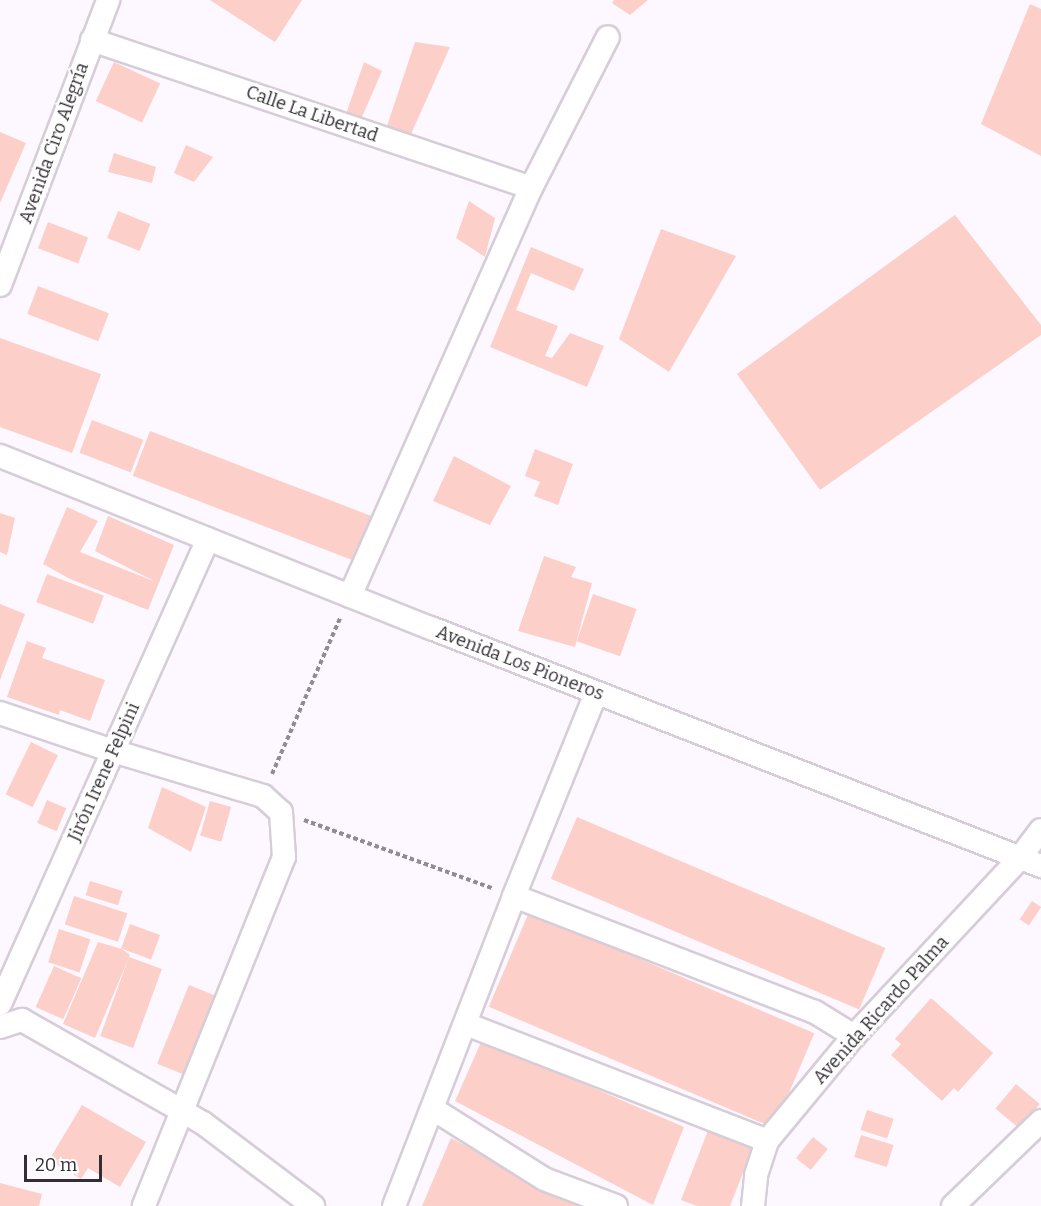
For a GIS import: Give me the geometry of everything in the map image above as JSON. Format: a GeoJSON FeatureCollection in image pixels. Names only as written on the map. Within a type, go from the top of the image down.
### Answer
{"type":"FeatureCollection","features":[{"type":"Feature","properties":{"kind":"street","name":"Avenida Ciro Alegría"},"geometry":{"type":"LineString","coordinates":[[0,285],[6,251],[108,0]]}},
{"type":"Feature","properties":{"kind":"street"},"geometry":{"type":"LineString","coordinates":[[350,596],[531,188],[608,37]]}},
{"type":"Feature","properties":{"kind":"street","name":"Calle La Libertad"},"geometry":{"type":"LineString","coordinates":[[92,39],[531,188]]}},
{"type":"Feature","properties":{"kind":"street","name":"Avenida Los Pioneros"},"geometry":{"type":"LineString","coordinates":[[0,456],[596,693],[1041,866]]}},
{"type":"Feature","properties":{"kind":"street","name":"Jirón Irene Felpini"},"geometry":{"type":"LineString","coordinates":[[0,1004],[208,539]]}},
{"type":"Feature","properties":{"kind":"street"},"geometry":{"type":"LineString","coordinates":[[394,1206],[514,896],[596,693]]}},
{"type":"Feature","properties":{"kind":"street"},"geometry":{"type":"LineString","coordinates":[[0,713],[113,751],[263,796],[281,812],[284,857],[144,1206]]}},
{"type":"Feature","properties":{"kind":"street","name":"Avenida Ricardo Palma"},"geometry":{"type":"LineString","coordinates":[[753,1206],[756,1176],[767,1141],[854,1036],[1019,859],[1041,830]]}},
{"type":"Feature","properties":{"kind":"street"},"geometry":{"type":"LineString","coordinates":[[514,896],[815,1012],[854,1036]]}},
{"type":"Feature","properties":{"kind":"street"},"geometry":{"type":"LineString","coordinates":[[0,1027],[22,1020],[203,1123],[313,1206]]}},
{"type":"Feature","properties":{"kind":"street"},"geometry":{"type":"LineString","coordinates":[[466,1024],[767,1141]]}},
{"type":"Feature","properties":{"kind":"street"},"geometry":{"type":"LineString","coordinates":[[433,1109],[544,1179],[616,1206]]}},
{"type":"Feature","properties":{"kind":"street"},"geometry":{"type":"LineString","coordinates":[[953,1206],[1041,1121]]}},
{"type":"Feature","properties":{"kind":"path"},"geometry":{"type":"LineString","coordinates":[[263,796],[350,596]]}},
{"type":"Feature","properties":{"kind":"path"},"geometry":{"type":"LineString","coordinates":[[281,812],[514,896]]}},
{"type":"Feature","properties":{"kind":"building"},"geometry":{"type":"Polygon","coordinates":[[[210,0],[302,0],[275,42],[210,0]]]}},
{"type":"Feature","properties":{"kind":"building"},"geometry":{"type":"Polygon","coordinates":[[[614,0],[648,0],[630,15],[612,3],[614,0]]]}},
{"type":"Feature","properties":{"kind":"building"},"geometry":{"type":"Polygon","coordinates":[[[1030,4],[1041,9],[1041,156],[981,124],[1030,4]]]}},
{"type":"Feature","properties":{"kind":"building"},"geometry":{"type":"Polygon","coordinates":[[[415,42],[450,47],[411,134],[387,126],[415,42]]]}},
{"type":"Feature","properties":{"kind":"building"},"geometry":{"type":"Polygon","coordinates":[[[114,62],[160,84],[142,123],[96,101],[114,62]]]}},
{"type":"Feature","properties":{"kind":"building"},"geometry":{"type":"Polygon","coordinates":[[[364,62],[382,71],[362,117],[346,114],[364,62]]]}},
{"type":"Feature","properties":{"kind":"building"},"geometry":{"type":"Polygon","coordinates":[[[0,132],[26,143],[0,203],[0,132]]]}},
{"type":"Feature","properties":{"kind":"building"},"geometry":{"type":"Polygon","coordinates":[[[186,145],[213,157],[194,182],[174,173],[186,145]]]}},
{"type":"Feature","properties":{"kind":"building"},"geometry":{"type":"Polygon","coordinates":[[[114,153],[156,167],[152,183],[108,172],[114,153]]]}},
{"type":"Feature","properties":{"kind":"building"},"geometry":{"type":"Polygon","coordinates":[[[469,201],[495,218],[485,257],[456,238],[469,201]]]}},
{"type":"Feature","properties":{"kind":"building"},"geometry":{"type":"Polygon","coordinates":[[[118,211],[150,224],[140,251],[107,238],[118,211]]]}},
{"type":"Feature","properties":{"kind":"building"},"geometry":{"type":"Polygon","coordinates":[[[955,215],[1041,325],[1041,335],[820,490],[737,374],[955,215]]]}},
{"type":"Feature","properties":{"kind":"building"},"geometry":{"type":"Polygon","coordinates":[[[48,222],[88,237],[78,264],[38,248],[48,222]]]}},
{"type":"Feature","properties":{"kind":"building"},"geometry":{"type":"Polygon","coordinates":[[[661,229],[736,256],[669,372],[619,339],[661,229]]]}},
{"type":"Feature","properties":{"kind":"building"},"geometry":{"type":"Polygon","coordinates":[[[531,247],[584,269],[574,291],[531,273],[516,310],[558,326],[545,356],[552,358],[570,333],[604,346],[587,387],[490,347],[531,247]]]}},
{"type":"Feature","properties":{"kind":"building"},"geometry":{"type":"Polygon","coordinates":[[[38,286],[109,313],[98,341],[27,314],[38,286]]]}},
{"type":"Feature","properties":{"kind":"building"},"geometry":{"type":"Polygon","coordinates":[[[0,338],[101,374],[72,453],[0,427],[0,338]]]}},
{"type":"Feature","properties":{"kind":"building"},"geometry":{"type":"Polygon","coordinates":[[[92,420],[143,440],[131,472],[79,453],[92,420]]]}},
{"type":"Feature","properties":{"kind":"building"},"geometry":{"type":"Polygon","coordinates":[[[150,431],[371,516],[354,561],[133,476],[150,431]]]}},
{"type":"Feature","properties":{"kind":"building"},"geometry":{"type":"Polygon","coordinates":[[[535,449],[573,464],[558,505],[534,496],[540,482],[525,476],[535,449]]]}},
{"type":"Feature","properties":{"kind":"building"},"geometry":{"type":"Polygon","coordinates":[[[454,456],[511,486],[490,525],[433,501],[454,456]]]}},
{"type":"Feature","properties":{"kind":"building"},"geometry":{"type":"Polygon","coordinates":[[[67,507],[98,521],[80,552],[156,582],[95,551],[108,516],[174,545],[148,610],[70,579],[43,564],[67,507]]]}},
{"type":"Feature","properties":{"kind":"building"},"geometry":{"type":"Polygon","coordinates":[[[0,513],[15,518],[7,555],[0,552],[0,513]]]}},
{"type":"Feature","properties":{"kind":"building"},"geometry":{"type":"Polygon","coordinates":[[[544,556],[576,567],[571,577],[592,583],[575,647],[518,631],[544,556]]]}},
{"type":"Feature","properties":{"kind":"building"},"geometry":{"type":"Polygon","coordinates":[[[47,574],[104,596],[93,624],[36,602],[47,574]]]}},
{"type":"Feature","properties":{"kind":"building"},"geometry":{"type":"Polygon","coordinates":[[[593,594],[636,609],[620,656],[577,641],[593,594]]]}},
{"type":"Feature","properties":{"kind":"building"},"geometry":{"type":"Polygon","coordinates":[[[0,604],[25,614],[0,680],[0,604]]]}},
{"type":"Feature","properties":{"kind":"building"},"geometry":{"type":"Polygon","coordinates":[[[27,641],[46,648],[42,658],[105,680],[90,721],[60,710],[59,715],[7,697],[27,641]]]}},
{"type":"Feature","properties":{"kind":"building"},"geometry":{"type":"Polygon","coordinates":[[[31,742],[58,755],[33,807],[6,794],[31,742]]]}},
{"type":"Feature","properties":{"kind":"building"},"geometry":{"type":"Polygon","coordinates":[[[162,787],[206,807],[191,852],[148,828],[162,787]]]}},
{"type":"Feature","properties":{"kind":"building"},"geometry":{"type":"Polygon","coordinates":[[[47,800],[66,808],[57,831],[37,823],[47,800]]]}},
{"type":"Feature","properties":{"kind":"building"},"geometry":{"type":"Polygon","coordinates":[[[210,801],[231,807],[221,842],[200,836],[210,801]]]}},
{"type":"Feature","properties":{"kind":"building"},"geometry":{"type":"Polygon","coordinates":[[[577,817],[885,948],[859,1010],[551,879],[577,817]]]}},
{"type":"Feature","properties":{"kind":"building"},"geometry":{"type":"Polygon","coordinates":[[[90,881],[123,891],[118,905],[86,895],[90,881]]]}},
{"type":"Feature","properties":{"kind":"building"},"geometry":{"type":"Polygon","coordinates":[[[74,896],[127,913],[118,942],[65,925],[74,896]]]}},
{"type":"Feature","properties":{"kind":"building"},"geometry":{"type":"Polygon","coordinates":[[[1032,901],[1041,907],[1029,925],[1020,919],[1032,901]]]}},
{"type":"Feature","properties":{"kind":"building"},"geometry":{"type":"Polygon","coordinates":[[[529,912],[814,1033],[774,1128],[489,1007],[529,912]]]}},
{"type":"Feature","properties":{"kind":"building"},"geometry":{"type":"Polygon","coordinates":[[[130,924],[160,935],[151,959],[121,948],[130,924]]]}},
{"type":"Feature","properties":{"kind":"building"},"geometry":{"type":"Polygon","coordinates":[[[59,929],[90,939],[80,972],[48,962],[59,929]]]}},
{"type":"Feature","properties":{"kind":"building"},"geometry":{"type":"Polygon","coordinates":[[[98,942],[122,949],[130,955],[95,1038],[63,1024],[98,942]]]}},
{"type":"Feature","properties":{"kind":"building"},"geometry":{"type":"Polygon","coordinates":[[[129,957],[162,969],[133,1048],[100,1036],[129,957]]]}},
{"type":"Feature","properties":{"kind":"building"},"geometry":{"type":"Polygon","coordinates":[[[54,966],[81,978],[63,1019],[36,1007],[54,966]]]}},
{"type":"Feature","properties":{"kind":"building"},"geometry":{"type":"Polygon","coordinates":[[[189,985],[221,998],[190,1077],[157,1064],[189,985]]]}},
{"type":"Feature","properties":{"kind":"building"},"geometry":{"type":"Polygon","coordinates":[[[931,998],[993,1053],[958,1092],[954,1088],[942,1101],[891,1055],[901,1044],[895,1039],[931,998]]]}},
{"type":"Feature","properties":{"kind":"building"},"geometry":{"type":"Polygon","coordinates":[[[482,1040],[684,1127],[653,1205],[455,1101],[482,1040]]]}},
{"type":"Feature","properties":{"kind":"building"},"geometry":{"type":"Polygon","coordinates":[[[1016,1084],[1040,1104],[1019,1128],[995,1109],[1016,1084]]]}},
{"type":"Feature","properties":{"kind":"building"},"geometry":{"type":"Polygon","coordinates":[[[82,1105],[146,1142],[120,1187],[88,1168],[81,1179],[49,1160],[82,1105]]]}},
{"type":"Feature","properties":{"kind":"building"},"geometry":{"type":"Polygon","coordinates":[[[867,1110],[894,1119],[887,1139],[861,1130],[867,1110]]]}},
{"type":"Feature","properties":{"kind":"building"},"geometry":{"type":"Polygon","coordinates":[[[709,1128],[754,1145],[730,1206],[697,1206],[681,1200],[709,1128]]]}},
{"type":"Feature","properties":{"kind":"building"},"geometry":{"type":"Polygon","coordinates":[[[861,1135],[894,1145],[887,1167],[854,1157],[861,1135]]]}},
{"type":"Feature","properties":{"kind":"building"},"geometry":{"type":"Polygon","coordinates":[[[813,1137],[828,1149],[811,1170],[796,1158],[813,1137]]]}},
{"type":"Feature","properties":{"kind":"building"},"geometry":{"type":"Polygon","coordinates":[[[451,1138],[581,1206],[422,1206],[451,1138]]]}},
{"type":"Feature","properties":{"kind":"building"},"geometry":{"type":"Polygon","coordinates":[[[0,1183],[42,1194],[39,1206],[0,1206],[0,1183]]]}}]}
